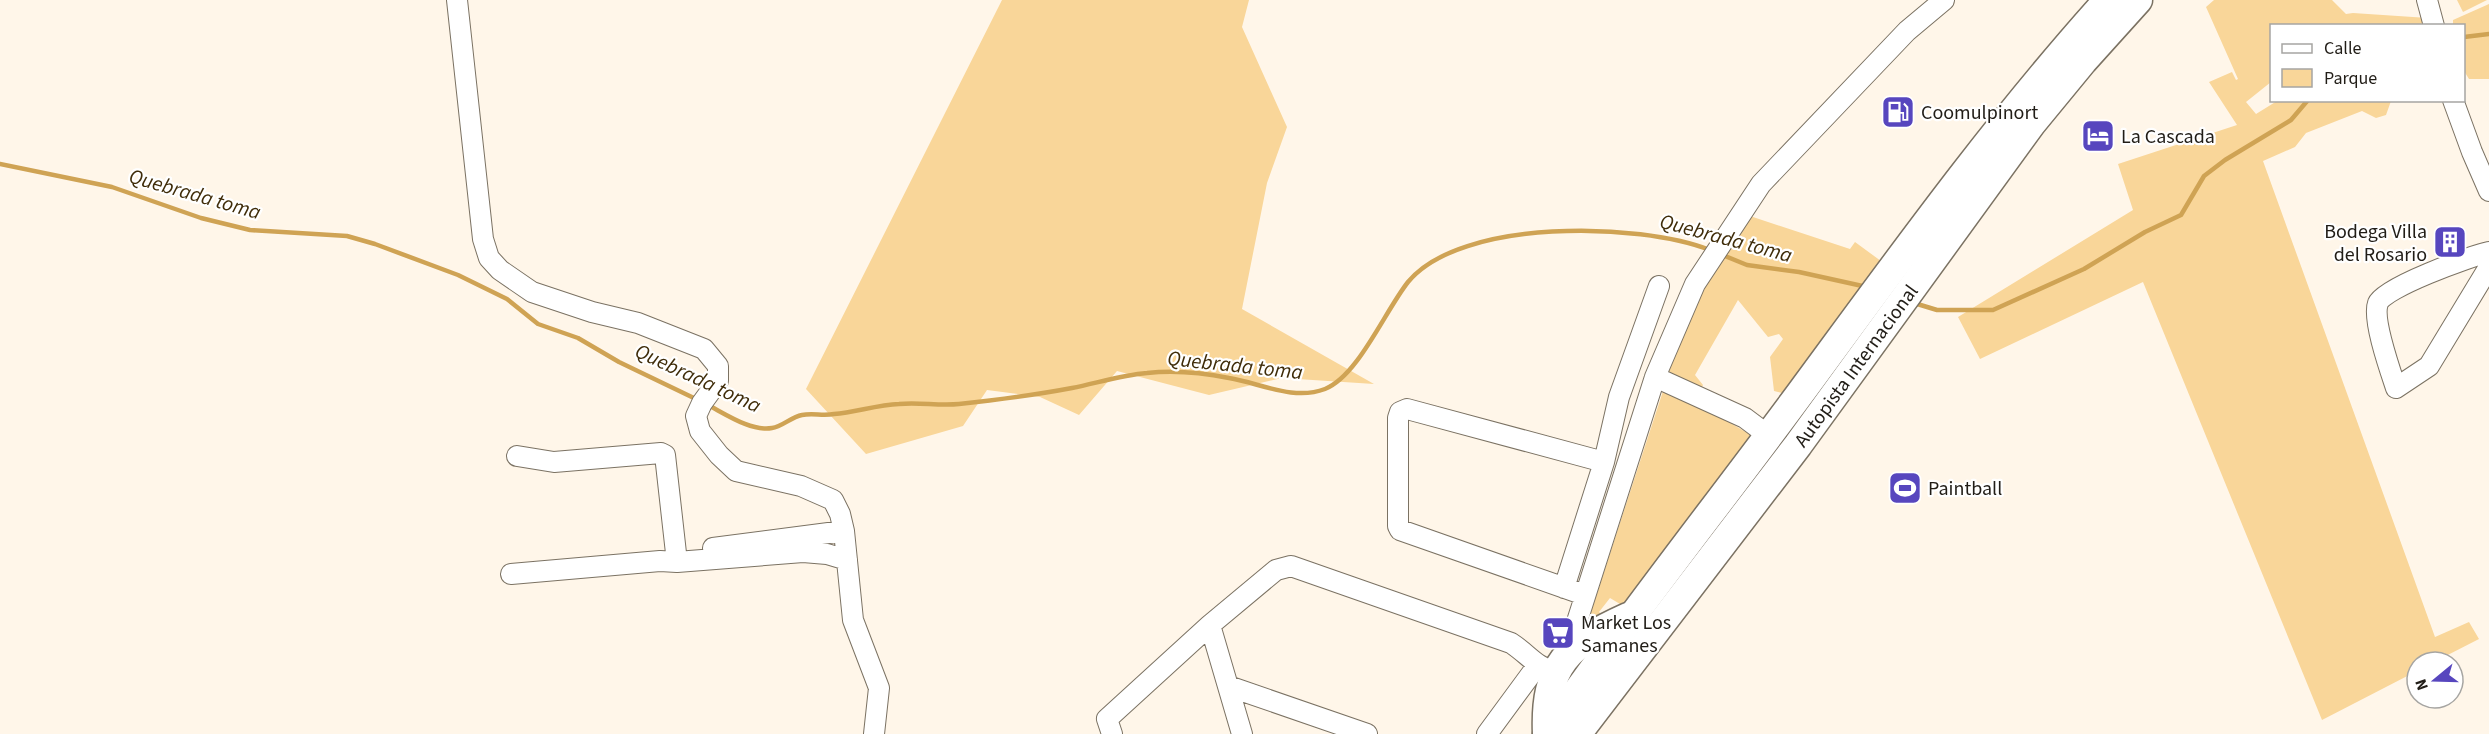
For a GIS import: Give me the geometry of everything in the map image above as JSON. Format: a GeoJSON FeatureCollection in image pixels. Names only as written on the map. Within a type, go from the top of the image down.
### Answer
{"type":"FeatureCollection","features":[{"type":"Feature","properties":{"kind":"highway","name":"Autopista Internacional"},"geometry":{"type":"LineString","coordinates":[[1547,734],[1608,647],[2009,116],[2108,0]]}},
{"type":"Feature","properties":{"kind":"highway","name":"Autopista Internacional"},"geometry":{"type":"LineString","coordinates":[[1577,734],[1798,445],[2026,131],[2083,61],[2138,0]]}},
{"type":"Feature","properties":{"kind":"highway"},"geometry":{"type":"LineString","coordinates":[[1547,734],[1547,703],[1552,665],[1591,635],[1635,614]]}},
{"type":"Feature","properties":{"kind":"street"},"geometry":{"type":"LineString","coordinates":[[457,0],[483,239],[489,258],[500,270],[532,292],[592,312],[638,323],[704,349],[718,366],[718,381],[702,403],[696,416],[700,431],[719,455],[736,471],[801,486],[833,500],[840,514],[844,531],[853,620],[879,688],[874,734]]}},
{"type":"Feature","properties":{"kind":"street"},"geometry":{"type":"LineString","coordinates":[[1487,734],[1552,665],[1585,595],[1655,377],[1695,284],[1761,184],[1907,31],[1944,0]]}},
{"type":"Feature","properties":{"kind":"street"},"geometry":{"type":"LineString","coordinates":[[2427,0],[2433,24]]}},
{"type":"Feature","properties":{"kind":"street"},"geometry":{"type":"LineString","coordinates":[[2454,102],[2489,191]]}},
{"type":"Feature","properties":{"kind":"street"},"geometry":{"type":"LineString","coordinates":[[2489,252],[2428,274],[2389,291],[2380,298],[2377,307],[2378,320],[2385,354],[2396,388],[2416,376],[2437,356],[2489,267]]}},
{"type":"Feature","properties":{"kind":"street"},"geometry":{"type":"LineString","coordinates":[[1564,588],[1604,462],[1619,397],[1659,286]]}},
{"type":"Feature","properties":{"kind":"street"},"geometry":{"type":"LineString","coordinates":[[1655,377],[1745,418],[1769,436]]}},
{"type":"Feature","properties":{"kind":"street"},"geometry":{"type":"LineString","coordinates":[[1585,595],[1400,530],[1398,526],[1398,418],[1401,412],[1407,409],[1604,462]]}},
{"type":"Feature","properties":{"kind":"street"},"geometry":{"type":"LineString","coordinates":[[517,456],[554,462],[662,453],[667,460],[671,559]]}},
{"type":"Feature","properties":{"kind":"street"},"geometry":{"type":"LineString","coordinates":[[511,574],[749,550],[844,531]]}},
{"type":"Feature","properties":{"kind":"street"},"geometry":{"type":"LineString","coordinates":[[749,550],[827,554],[848,560]]}},
{"type":"Feature","properties":{"kind":"street"},"geometry":{"type":"LineString","coordinates":[[1112,734],[1107,719],[1210,625],[1276,570],[1292,566],[1511,643],[1528,655],[1552,665]]}},
{"type":"Feature","properties":{"kind":"street"},"geometry":{"type":"LineString","coordinates":[[1210,625],[1242,734]]}},
{"type":"Feature","properties":{"kind":"street"},"geometry":{"type":"LineString","coordinates":[[1228,686],[1366,734]]}},
{"type":"Feature","properties":{"kind":"green space"},"geometry":{"type":"Polygon","coordinates":[[[1002,0],[1249,0],[1242,27],[1287,127],[1267,183],[1242,309],[1374,384],[1282,378],[1209,395],[1117,371],[1079,415],[1040,397],[987,390],[963,426],[866,454],[806,389],[1002,0]]]}},
{"type":"Feature","properties":{"kind":"green space"},"geometry":{"type":"Polygon","coordinates":[[[2214,0],[2332,0],[2346,14],[2428,18],[2429,24],[2270,24],[2270,83],[2246,102],[2256,114],[2275,102],[2391,102],[2386,115],[2376,118],[2362,111],[2306,133],[2295,147],[2263,161],[2435,637],[2469,622],[2479,639],[2457,650],[2405,650],[2405,677],[2322,720],[2143,282],[1980,359],[1958,317],[2133,210],[2118,164],[2237,125],[2209,82],[2232,72],[2236,80],[2238,79],[2206,7],[2214,0]]]}},
{"type":"Feature","properties":{"kind":"green space"},"geometry":{"type":"Polygon","coordinates":[[[2457,0],[2487,0],[2463,12],[2457,0]]]}},
{"type":"Feature","properties":{"kind":"green space"},"geometry":{"type":"Polygon","coordinates":[[[2489,4],[2489,79],[2469,79],[2465,73],[2465,24],[2453,24],[2453,20],[2489,4]]]}},
{"type":"Feature","properties":{"kind":"green space"},"geometry":{"type":"Polygon","coordinates":[[[1744,214],[1850,249],[1855,242],[1885,264],[1786,394],[1774,391],[1770,357],[1783,339],[1779,334],[1768,337],[1738,300],[1695,375],[1703,385],[1699,393],[1659,375],[1695,290],[1744,214]]]}},
{"type":"Feature","properties":{"kind":"green space"},"geometry":{"type":"Polygon","coordinates":[[[1665,385],[1751,435],[1630,610],[1610,598],[1599,612],[1610,622],[1585,630],[1665,385]]]}},
{"type":"Feature","properties":{"kind":"waterway","name":"Quebrada toma"},"geometry":{"type":"LineString","coordinates":[[2465,37],[2489,34]]}},
{"type":"Feature","properties":{"kind":"waterway","name":"Quebrada toma"},"geometry":{"type":"LineString","coordinates":[[1914,303],[1937,310],[1993,310],[2084,269],[2145,232],[2181,215],[2204,176],[2225,160],[2291,120],[2306,102]]}},
{"type":"Feature","properties":{"kind":"waterway","name":"Quebrada toma"},"geometry":{"type":"LineString","coordinates":[[0,164],[112,187],[201,218],[250,230],[347,236],[375,244],[458,275],[507,299],[538,324],[578,338],[619,362],[698,400]]}},
{"type":"Feature","properties":{"kind":"waterway","name":"Quebrada toma"},"geometry":{"type":"LineString","coordinates":[[706,404],[747,425],[764,428],[776,427],[802,415],[830,415],[899,404],[952,404],[987,401],[1058,391],[1128,375],[1157,372],[1209,375],[1289,392],[1313,392],[1325,389],[1349,371],[1408,282],[1433,261],[1468,246],[1508,236],[1597,231],[1640,234],[1679,241],[1710,250]]}},
{"type":"Feature","properties":{"kind":"waterway","name":"Quebrada toma"},"geometry":{"type":"LineString","coordinates":[[1720,254],[1747,265],[1799,272],[1867,287]]}},
{"type":"Feature","properties":{"kind":"place","name":"Coomulpinort"},"geometry":{"type":"Point","coordinates":[1898,112]}},
{"type":"Feature","properties":{"kind":"place","name":"La Cascada"},"geometry":{"type":"Point","coordinates":[2098,136]}},
{"type":"Feature","properties":{"kind":"place","name":"Bodega Villa del Rosario"},"geometry":{"type":"Point","coordinates":[2450,242]}},
{"type":"Feature","properties":{"kind":"place","name":"Paintball"},"geometry":{"type":"Point","coordinates":[1905,488]}},
{"type":"Feature","properties":{"kind":"place","name":"Market Los Samanes"},"geometry":{"type":"Point","coordinates":[1558,633]}}]}
